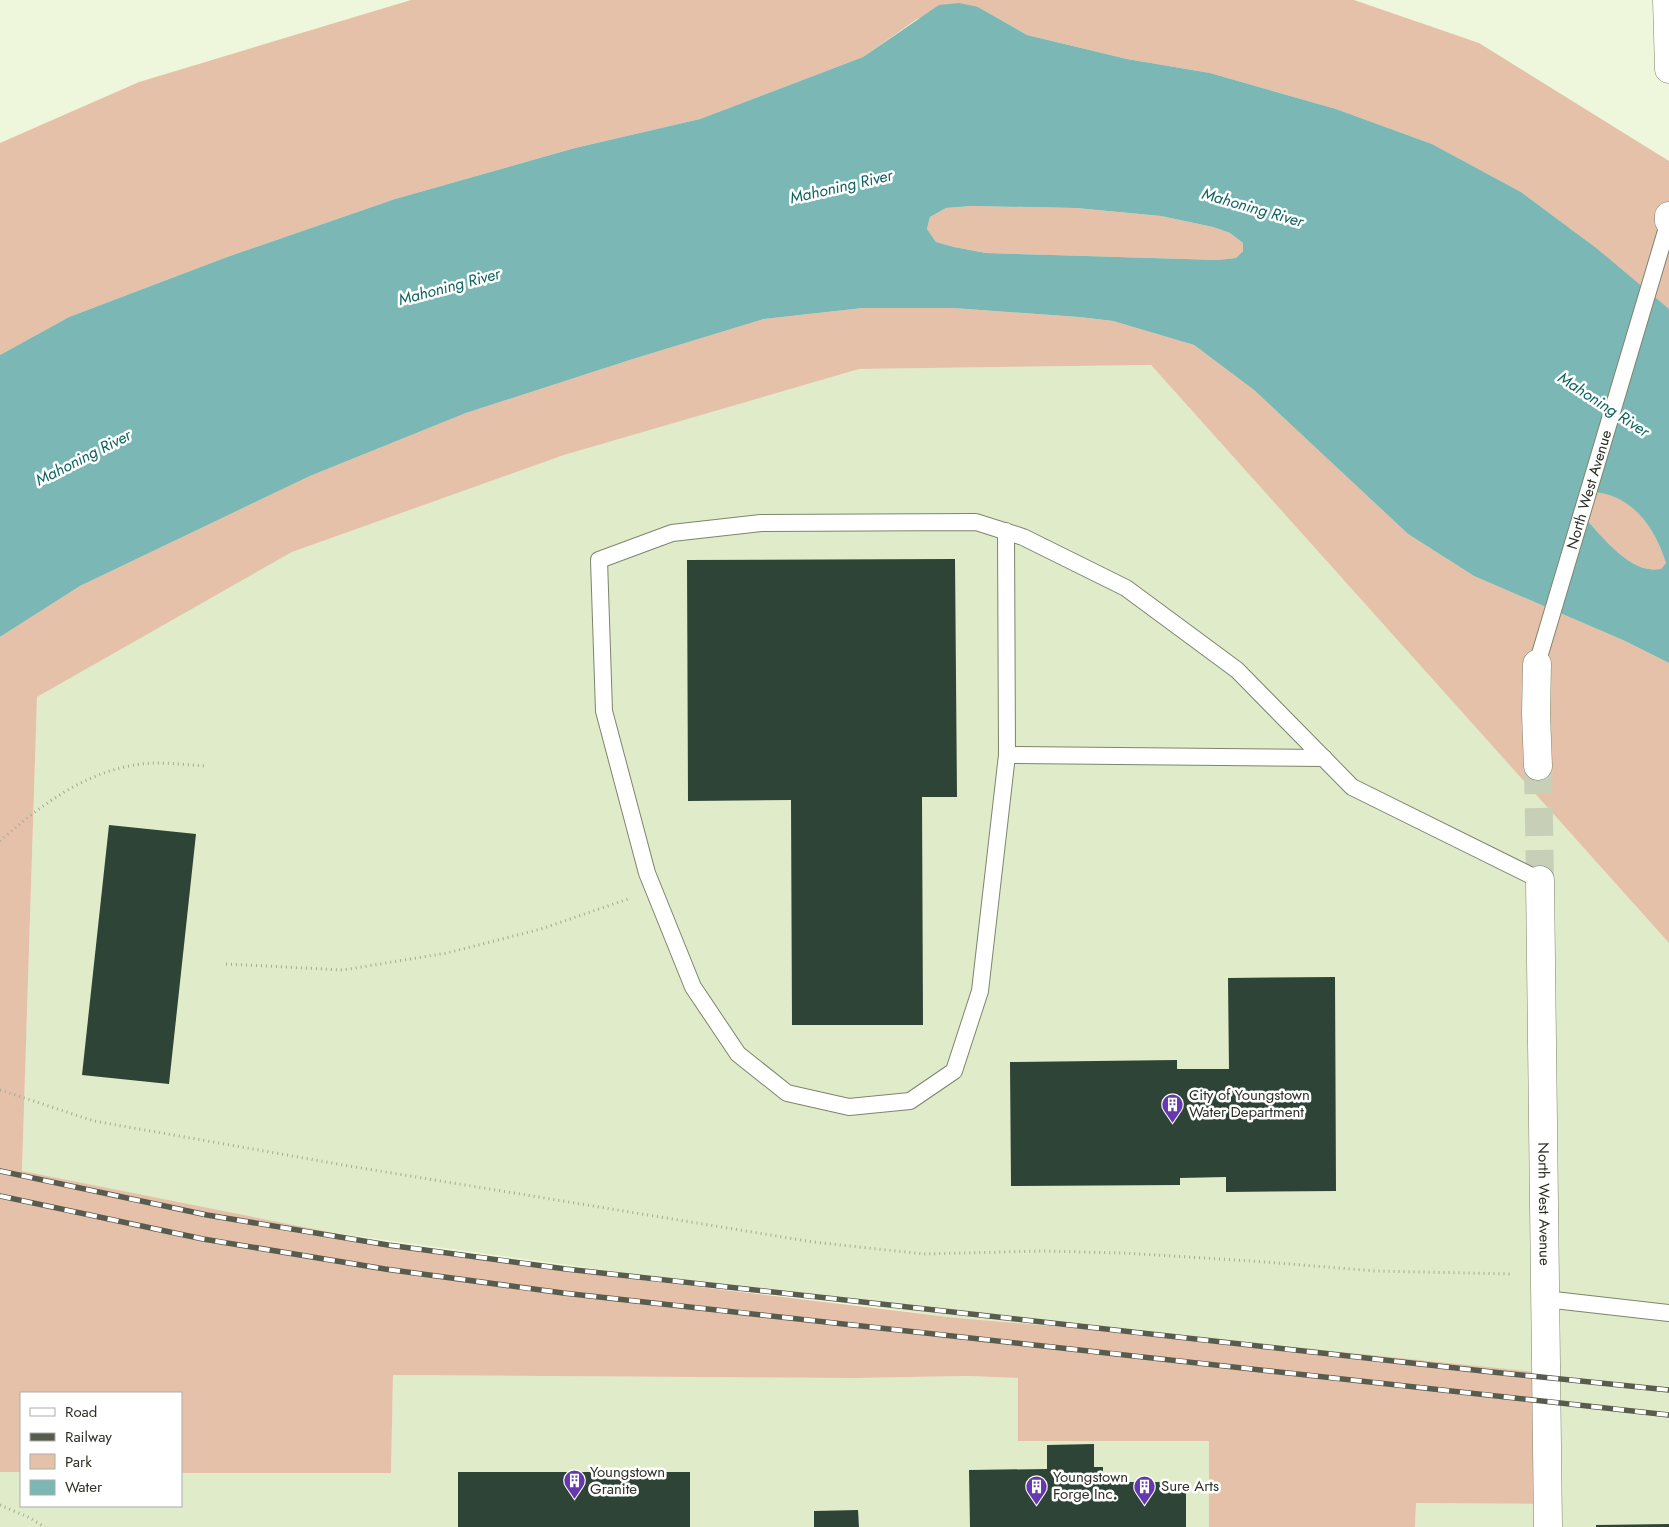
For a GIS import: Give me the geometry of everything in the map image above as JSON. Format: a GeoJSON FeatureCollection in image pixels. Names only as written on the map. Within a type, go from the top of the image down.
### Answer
{"type":"FeatureCollection","features":[{"type":"Feature","properties":{"kind":"street"},"geometry":{"type":"LineString","coordinates":[[1667,0],[1669,69]]}},
{"type":"Feature","properties":{"kind":"street","name":"North West Avenue"},"geometry":{"type":"LineString","coordinates":[[1669,216],[1669,221]]}},
{"type":"Feature","properties":{"kind":"street","name":"North West Avenue"},"geometry":{"type":"LineString","coordinates":[[1537,664],[1538,766]]}},
{"type":"Feature","properties":{"kind":"street","name":"North West Avenue"},"geometry":{"type":"LineString","coordinates":[[1540,880],[1548,1527]]}},
{"type":"Feature","properties":{"kind":"lane","name":"North West Avenue"},"geometry":{"type":"LineString","coordinates":[[1537,664],[1669,221]]}},
{"type":"Feature","properties":{"kind":"lane"},"geometry":{"type":"LineString","coordinates":[[1006,532],[1007,755],[980,991],[954,1071],[910,1101],[849,1107],[787,1093],[738,1054],[693,988],[647,873],[604,711],[599,560],[672,533],[761,523],[976,522],[1023,537],[1126,588],[1237,670],[1352,787],[1540,880]]}},
{"type":"Feature","properties":{"kind":"lane"},"geometry":{"type":"LineString","coordinates":[[1007,755],[1324,758]]}},
{"type":"Feature","properties":{"kind":"lane"},"geometry":{"type":"LineString","coordinates":[[1545,1286],[1669,1313]]}},
{"type":"Feature","properties":{"kind":"path"},"geometry":{"type":"LineString","coordinates":[[0,841],[33,812],[77,784],[111,770],[155,763],[205,766]]}},
{"type":"Feature","properties":{"kind":"path"},"geometry":{"type":"LineString","coordinates":[[226,964],[343,970],[447,953],[541,929],[654,890]]}},
{"type":"Feature","properties":{"kind":"path"},"geometry":{"type":"LineString","coordinates":[[0,1090],[94,1121],[358,1167],[822,1243],[924,1254],[1043,1251],[1123,1253],[1252,1261],[1545,1286]]}},
{"type":"Feature","properties":{"kind":"path"},"geometry":{"type":"LineString","coordinates":[[0,1506],[28,1517],[45,1527]]}},
{"type":"Feature","properties":{"kind":"shaded area"},"geometry":{"type":"Polygon","coordinates":[[[1151,365],[1669,943],[1669,1527],[1415,1527],[1416,1503],[1548,1504],[1545,1373],[957,1318],[217,1217],[22,1171],[37,697],[292,552],[564,455],[858,369],[1151,365]]]}},
{"type":"Feature","properties":{"kind":"shaded area"},"geometry":{"type":"Polygon","coordinates":[[[393,1375],[856,1378],[968,1376],[1018,1378],[1019,1441],[1209,1440],[1209,1527],[0,1527],[0,1472],[20,1472],[20,1507],[182,1507],[182,1473],[391,1473],[393,1375]]]}},
{"type":"Feature","properties":{"kind":"green space"},"geometry":{"type":"Polygon","coordinates":[[[411,0],[1354,0],[1479,43],[1669,161],[1669,309],[1647,294],[1595,247],[1521,192],[1432,144],[1336,109],[1210,73],[1127,59],[1027,35],[978,7],[917,19],[863,57],[700,119],[575,148],[395,199],[227,257],[69,317],[0,355],[0,143],[139,82],[411,0]]]}},
{"type":"Feature","properties":{"kind":"green space"},"geometry":{"type":"Polygon","coordinates":[[[972,206],[1076,208],[1161,216],[1213,227],[1230,233],[1243,243],[1243,251],[1236,258],[1218,260],[986,253],[936,242],[927,229],[930,217],[946,208],[972,206]]]}},
{"type":"Feature","properties":{"kind":"green space"},"geometry":{"type":"Polygon","coordinates":[[[863,308],[953,308],[1113,321],[1194,345],[1254,390],[1408,534],[1474,576],[1625,641],[1669,663],[1669,943],[1151,365],[859,369],[564,455],[292,552],[37,697],[22,1171],[394,1245],[567,1271],[957,1318],[1292,1347],[1546,1373],[1548,1504],[1416,1503],[1415,1527],[1209,1527],[1209,1441],[1018,1441],[1018,1378],[968,1376],[856,1378],[393,1375],[391,1473],[182,1473],[182,1392],[20,1392],[20,1472],[0,1472],[0,637],[80,586],[310,476],[466,413],[764,319],[863,308]]]}},
{"type":"Feature","properties":{"kind":"green space"},"geometry":{"type":"Polygon","coordinates":[[[1594,492],[1608,494],[1620,499],[1631,507],[1649,526],[1666,563],[1661,569],[1649,569],[1632,563],[1615,550],[1587,520],[1594,492]]]}},
{"type":"Feature","properties":{"kind":"water","name":"Mahoning River"},"geometry":{"type":"Polygon","coordinates":[[[959,3],[978,7],[1027,35],[1127,59],[1210,73],[1336,109],[1432,144],[1521,192],[1595,247],[1669,309],[1669,663],[1625,641],[1474,576],[1408,534],[1254,390],[1194,345],[1113,321],[953,308],[863,308],[764,319],[466,413],[310,476],[80,586],[0,637],[0,355],[69,317],[227,257],[395,199],[575,148],[700,119],[863,57],[939,5],[959,3]],[[972,206],[946,208],[930,217],[927,229],[936,242],[986,253],[1218,260],[1236,258],[1243,251],[1243,243],[1230,233],[1213,227],[1161,216],[1076,208],[972,206]],[[1593,492],[1587,520],[1593,527],[1615,550],[1632,563],[1649,569],[1661,569],[1666,563],[1649,526],[1631,507],[1620,499],[1607,494],[1593,492]]]}},
{"type":"Feature","properties":{"kind":"building"},"geometry":{"type":"Polygon","coordinates":[[[955,559],[957,797],[922,797],[923,1025],[792,1025],[791,800],[688,801],[687,560],[955,559]]]}},
{"type":"Feature","properties":{"kind":"building"},"geometry":{"type":"Polygon","coordinates":[[[109,825],[196,834],[169,1084],[82,1075],[109,825]]]}},
{"type":"Feature","properties":{"kind":"building","name":"City of Youngstown Water Department"},"geometry":{"type":"Polygon","coordinates":[[[1335,977],[1336,1191],[1226,1192],[1226,1177],[1180,1178],[1180,1185],[1011,1186],[1010,1062],[1177,1060],[1177,1069],[1229,1069],[1228,978],[1335,977]]]}},
{"type":"Feature","properties":{"kind":"building","name":"Youngstown Forge Inc."},"geometry":{"type":"Polygon","coordinates":[[[1094,1444],[1094,1467],[1103,1467],[1103,1482],[1186,1482],[1186,1527],[970,1527],[969,1470],[1047,1469],[1047,1445],[1094,1444]]]}},
{"type":"Feature","properties":{"kind":"building","name":"Youngstown Granite"},"geometry":{"type":"Polygon","coordinates":[[[458,1472],[690,1472],[690,1527],[458,1527],[458,1472]]]}},
{"type":"Feature","properties":{"kind":"building"},"geometry":{"type":"Polygon","coordinates":[[[858,1510],[859,1527],[814,1527],[814,1511],[858,1510]]]}},
{"type":"Feature","properties":{"kind":"building"},"geometry":{"type":"Polygon","coordinates":[[[1669,1524],[1669,1527],[1596,1527],[1596,1525],[1669,1524]]]}},
{"type":"Feature","properties":{"kind":"tunnel"},"geometry":{"type":"LineString","coordinates":[[1538,766],[1540,880]]}},
{"type":"Feature","properties":{"kind":"railway"},"geometry":{"type":"LineString","coordinates":[[0,1171],[207,1215],[388,1245],[566,1269],[1669,1390]]}},
{"type":"Feature","properties":{"kind":"railway"},"geometry":{"type":"LineString","coordinates":[[0,1196],[203,1239],[385,1269],[563,1293],[1669,1415]]}},
{"type":"Feature","properties":{"kind":"place","name":"City of Youngstown Water Department"},"geometry":{"type":"Point","coordinates":[1173,1123]}},
{"type":"Feature","properties":{"kind":"place","name":"Youngstown Granite"},"geometry":{"type":"Point","coordinates":[574,1500]}},
{"type":"Feature","properties":{"kind":"place","name":"Youngstown Forge Inc."},"geometry":{"type":"Point","coordinates":[1037,1505]}},
{"type":"Feature","properties":{"kind":"place","name":"Sure Arts"},"geometry":{"type":"Point","coordinates":[1145,1505]}}]}
